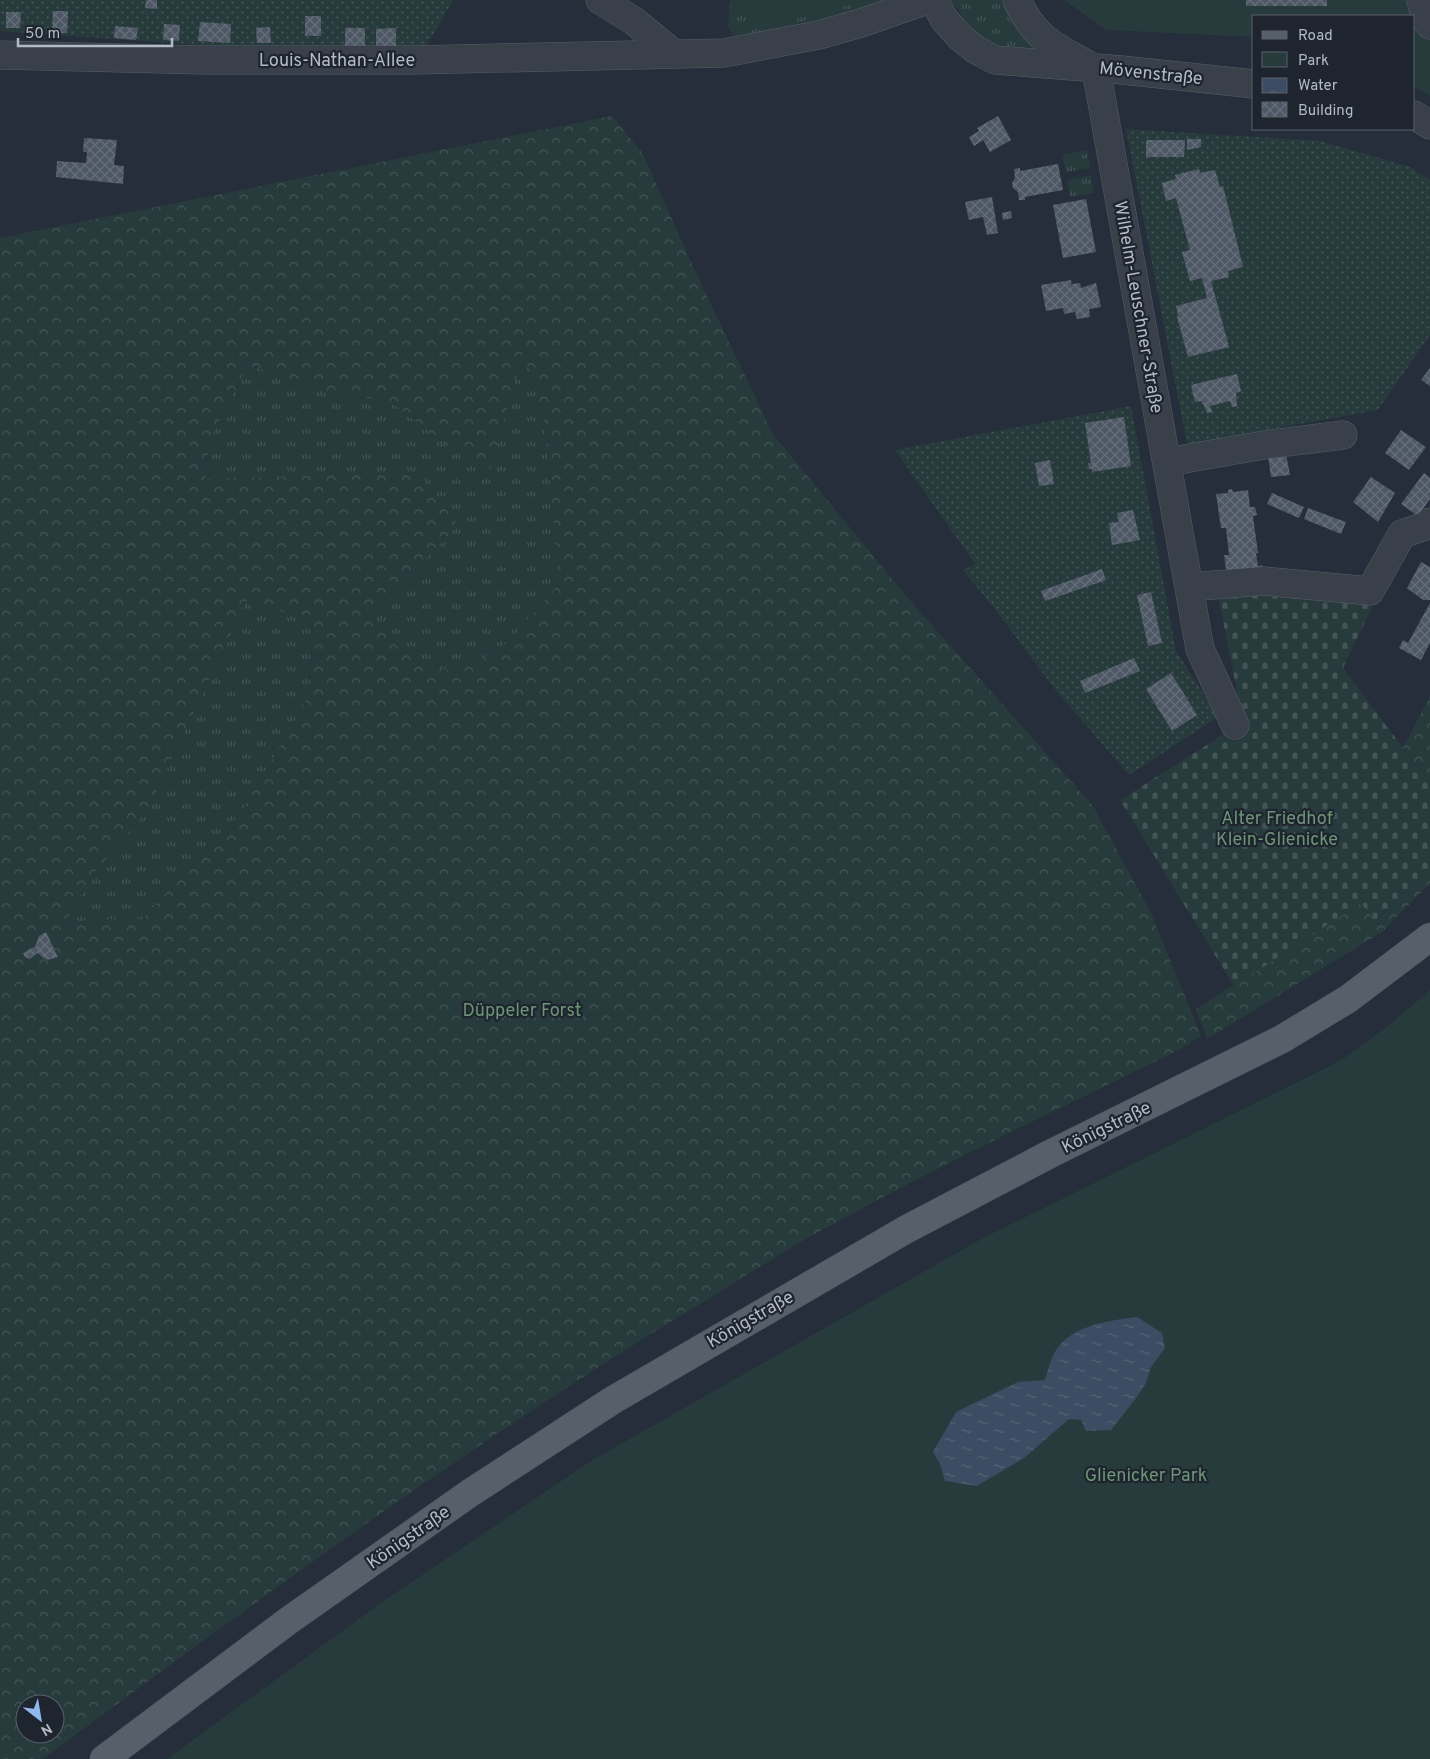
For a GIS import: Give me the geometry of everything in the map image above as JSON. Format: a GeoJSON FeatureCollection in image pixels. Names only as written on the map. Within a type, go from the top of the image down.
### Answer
{"type":"FeatureCollection","features":[{"type":"Feature","properties":{"kind":"main road","name":"Königstraße"},"geometry":{"type":"LineString","coordinates":[[104,1759],[288,1621],[462,1499],[613,1400],[904,1230],[1050,1154],[1282,1039],[1348,999],[1430,937]]}},
{"type":"Feature","properties":{"kind":"street"},"geometry":{"type":"LineString","coordinates":[[600,0],[634,22],[674,54]]}},
{"type":"Feature","properties":{"kind":"street","name":"Louis-Nathan-Allee"},"geometry":{"type":"LineString","coordinates":[[0,55],[203,60],[414,60],[724,53],[787,42],[861,23],[927,0]]}},
{"type":"Feature","properties":{"kind":"street"},"geometry":{"type":"LineString","coordinates":[[934,0],[944,19],[960,37],[976,50],[995,60],[1096,69]]}},
{"type":"Feature","properties":{"kind":"street","name":"Mövenstraße"},"geometry":{"type":"LineString","coordinates":[[1017,0],[1022,12],[1042,39],[1096,69],[1252,84]]}},
{"type":"Feature","properties":{"kind":"street"},"geometry":{"type":"LineString","coordinates":[[1421,0],[1426,20],[1430,24]]}},
{"type":"Feature","properties":{"kind":"street","name":"Wilhelm-Leuschner-Straße"},"geometry":{"type":"LineString","coordinates":[[1096,69],[1200,649],[1235,725]]}},
{"type":"Feature","properties":{"kind":"street"},"geometry":{"type":"LineString","coordinates":[[1415,116],[1430,125]]}},
{"type":"Feature","properties":{"kind":"street"},"geometry":{"type":"LineString","coordinates":[[1167,462],[1270,444],[1343,434]]}},
{"type":"Feature","properties":{"kind":"street"},"geometry":{"type":"LineString","coordinates":[[1189,587],[1264,581],[1370,591],[1402,534],[1428,525],[1430,522]]}},
{"type":"Feature","properties":{"kind":"green space"},"geometry":{"type":"Polygon","coordinates":[[[0,0],[453,0],[426,47],[241,48],[0,31],[0,0]]]}},
{"type":"Feature","properties":{"kind":"green space"},"geometry":{"type":"Polygon","coordinates":[[[730,0],[899,0],[751,40],[734,36],[728,27],[730,0]]]}},
{"type":"Feature","properties":{"kind":"green space"},"geometry":{"type":"Polygon","coordinates":[[[752,0],[854,0],[854,4],[751,30],[752,0]]]}},
{"type":"Feature","properties":{"kind":"green space"},"geometry":{"type":"Polygon","coordinates":[[[951,0],[1007,0],[1036,47],[1032,51],[990,47],[965,20],[951,0]]]}},
{"type":"Feature","properties":{"kind":"green space"},"geometry":{"type":"Polygon","coordinates":[[[1064,0],[1430,0],[1430,96],[1415,87],[1415,15],[1252,15],[1252,37],[1106,30],[1064,0]]]}},
{"type":"Feature","properties":{"kind":"green space","name":"Düppeler Forst"},"geometry":{"type":"Polygon","coordinates":[[[612,116],[643,154],[695,271],[773,434],[907,597],[1093,806],[1151,913],[1201,1036],[1177,1051],[1043,1116],[866,1206],[781,1254],[626,1349],[456,1461],[373,1519],[65,1743],[65,1694],[15,1694],[15,1744],[63,1744],[43,1759],[0,1759],[0,238],[612,116]],[[523,352],[488,477],[389,401],[335,394],[248,365],[210,438],[205,479],[417,472],[458,525],[371,616],[403,653],[455,673],[510,641],[559,584],[544,415],[523,352]],[[247,600],[148,809],[94,874],[65,923],[98,919],[142,919],[240,814],[308,698],[313,622],[247,600]]]}},
{"type":"Feature","properties":{"kind":"green space"},"geometry":{"type":"Polygon","coordinates":[[[1126,129],[1320,141],[1410,167],[1430,180],[1430,335],[1378,410],[1187,444],[1126,129]]]}},
{"type":"Feature","properties":{"kind":"green space"},"geometry":{"type":"Polygon","coordinates":[[[1087,150],[1090,168],[1066,172],[1062,155],[1087,150]]]}},
{"type":"Feature","properties":{"kind":"green space"},"geometry":{"type":"Polygon","coordinates":[[[1091,175],[1094,193],[1070,197],[1067,180],[1091,175]]]}},
{"type":"Feature","properties":{"kind":"green space"},"geometry":{"type":"Polygon","coordinates":[[[523,351],[544,415],[559,584],[510,641],[455,673],[403,653],[371,616],[458,525],[205,480],[210,438],[248,365],[335,394],[389,401],[488,477],[523,351]]]}},
{"type":"Feature","properties":{"kind":"green space"},"geometry":{"type":"Polygon","coordinates":[[[1131,406],[1176,651],[1218,717],[1129,775],[1056,691],[963,570],[975,564],[895,450],[1131,406]]]}},
{"type":"Feature","properties":{"kind":"green space","name":"Alter Friedhof Klein-Glienicke"},"geometry":{"type":"Polygon","coordinates":[[[1217,590],[1341,593],[1372,607],[1343,668],[1430,784],[1430,868],[1375,921],[1361,903],[1234,986],[1120,800],[1243,722],[1217,590]]]}},
{"type":"Feature","properties":{"kind":"green space"},"geometry":{"type":"Polygon","coordinates":[[[247,599],[313,622],[308,698],[240,814],[142,919],[98,919],[64,923],[94,874],[148,809],[247,599]]]}},
{"type":"Feature","properties":{"kind":"green space"},"geometry":{"type":"Polygon","coordinates":[[[1430,697],[1430,784],[1403,747],[1430,697]]]}},
{"type":"Feature","properties":{"kind":"green space"},"geometry":{"type":"Polygon","coordinates":[[[1430,868],[1430,883],[1382,932],[1207,1039],[1196,1009],[1361,903],[1376,921],[1430,868]]]}},
{"type":"Feature","properties":{"kind":"green space","name":"Glienicker Park"},"geometry":{"type":"Polygon","coordinates":[[[1430,990],[1430,1759],[167,1759],[385,1600],[591,1461],[983,1238],[1340,1061],[1388,1026],[1430,990]]]}},
{"type":"Feature","properties":{"kind":"water"},"geometry":{"type":"Polygon","coordinates":[[[1137,1317],[1162,1333],[1165,1348],[1151,1367],[1146,1383],[1111,1430],[1086,1431],[1081,1420],[1069,1419],[1024,1458],[977,1486],[945,1481],[940,1464],[933,1452],[956,1412],[1018,1382],[1045,1380],[1058,1347],[1077,1332],[1100,1323],[1137,1317]]]}},
{"type":"Feature","properties":{"kind":"building"},"geometry":{"type":"Polygon","coordinates":[[[146,0],[157,0],[157,9],[145,8],[146,0]]]}},
{"type":"Feature","properties":{"kind":"building"},"geometry":{"type":"Polygon","coordinates":[[[1246,0],[1327,0],[1327,6],[1246,6],[1246,0]]]}},
{"type":"Feature","properties":{"kind":"building"},"geometry":{"type":"Polygon","coordinates":[[[53,11],[68,11],[67,33],[52,33],[53,11]]]}},
{"type":"Feature","properties":{"kind":"building"},"geometry":{"type":"Polygon","coordinates":[[[6,12],[21,12],[20,28],[6,28],[6,12]]]}},
{"type":"Feature","properties":{"kind":"building"},"geometry":{"type":"Polygon","coordinates":[[[305,16],[321,16],[321,36],[305,36],[305,16]]]}},
{"type":"Feature","properties":{"kind":"building"},"geometry":{"type":"Polygon","coordinates":[[[200,22],[231,24],[230,43],[198,41],[200,22]]]}},
{"type":"Feature","properties":{"kind":"building"},"geometry":{"type":"Polygon","coordinates":[[[164,24],[180,25],[179,41],[163,40],[164,24]]]}},
{"type":"Feature","properties":{"kind":"building"},"geometry":{"type":"Polygon","coordinates":[[[115,26],[138,28],[136,40],[114,38],[115,26]]]}},
{"type":"Feature","properties":{"kind":"building"},"geometry":{"type":"Polygon","coordinates":[[[270,27],[271,43],[257,43],[256,28],[270,27]]]}},
{"type":"Feature","properties":{"kind":"building"},"geometry":{"type":"Polygon","coordinates":[[[345,28],[365,28],[365,47],[345,47],[345,28]]]}},
{"type":"Feature","properties":{"kind":"building"},"geometry":{"type":"Polygon","coordinates":[[[396,28],[396,46],[376,46],[376,29],[396,28]]]}},
{"type":"Feature","properties":{"kind":"building"},"geometry":{"type":"Polygon","coordinates":[[[998,116],[1011,140],[990,152],[983,140],[974,146],[969,137],[979,131],[977,128],[998,116]]]}},
{"type":"Feature","properties":{"kind":"building"},"geometry":{"type":"Polygon","coordinates":[[[84,138],[117,140],[114,165],[124,166],[123,184],[56,177],[57,161],[86,163],[87,152],[83,152],[84,138]]]}},
{"type":"Feature","properties":{"kind":"building"},"geometry":{"type":"Polygon","coordinates":[[[1187,139],[1201,139],[1201,147],[1187,150],[1187,139]]]}},
{"type":"Feature","properties":{"kind":"building"},"geometry":{"type":"Polygon","coordinates":[[[1146,140],[1185,140],[1184,157],[1146,157],[1146,140]]]}},
{"type":"Feature","properties":{"kind":"building"},"geometry":{"type":"Polygon","coordinates":[[[1058,164],[1063,190],[1025,197],[1025,200],[1019,200],[1018,192],[1013,188],[1012,183],[1015,178],[1014,169],[1020,168],[1020,171],[1058,164]]]}},
{"type":"Feature","properties":{"kind":"building"},"geometry":{"type":"Polygon","coordinates":[[[1199,169],[1200,173],[1215,170],[1220,187],[1223,186],[1243,267],[1228,271],[1229,277],[1211,281],[1229,347],[1188,357],[1177,317],[1176,306],[1207,298],[1202,278],[1190,281],[1182,252],[1190,250],[1176,198],[1166,201],[1162,183],[1176,179],[1175,175],[1199,169]]]}},
{"type":"Feature","properties":{"kind":"building"},"geometry":{"type":"Polygon","coordinates":[[[992,197],[998,233],[987,235],[983,217],[969,220],[965,202],[992,197]]]}},
{"type":"Feature","properties":{"kind":"building"},"geometry":{"type":"Polygon","coordinates":[[[1086,199],[1096,252],[1063,258],[1053,205],[1086,199]]]}},
{"type":"Feature","properties":{"kind":"building"},"geometry":{"type":"Polygon","coordinates":[[[1011,211],[1012,218],[1003,220],[1002,213],[1011,211]]]}},
{"type":"Feature","properties":{"kind":"building"},"geometry":{"type":"Polygon","coordinates":[[[1071,280],[1073,292],[1072,284],[1080,283],[1081,288],[1096,283],[1101,307],[1089,309],[1090,317],[1077,319],[1075,312],[1064,314],[1063,308],[1046,311],[1041,285],[1071,280]]]}},
{"type":"Feature","properties":{"kind":"building"},"geometry":{"type":"Polygon","coordinates":[[[1430,368],[1430,386],[1421,380],[1430,368]]]}},
{"type":"Feature","properties":{"kind":"building"},"geometry":{"type":"Polygon","coordinates":[[[1237,374],[1241,391],[1236,393],[1237,406],[1232,407],[1230,401],[1210,406],[1212,412],[1207,413],[1202,401],[1195,402],[1191,385],[1237,374]]]}},
{"type":"Feature","properties":{"kind":"building"},"geometry":{"type":"Polygon","coordinates":[[[1124,417],[1131,466],[1092,472],[1092,469],[1089,469],[1088,463],[1091,463],[1085,423],[1124,417]]]}},
{"type":"Feature","properties":{"kind":"building"},"geometry":{"type":"Polygon","coordinates":[[[1401,430],[1426,447],[1409,470],[1385,453],[1401,430]]]}},
{"type":"Feature","properties":{"kind":"building"},"geometry":{"type":"Polygon","coordinates":[[[1286,454],[1290,475],[1271,477],[1268,456],[1286,454]]]}},
{"type":"Feature","properties":{"kind":"building"},"geometry":{"type":"Polygon","coordinates":[[[1050,460],[1054,484],[1039,486],[1035,463],[1050,460]]]}},
{"type":"Feature","properties":{"kind":"building"},"geometry":{"type":"Polygon","coordinates":[[[1424,473],[1430,478],[1430,499],[1418,516],[1401,504],[1424,473]]]}},
{"type":"Feature","properties":{"kind":"building"},"geometry":{"type":"Polygon","coordinates":[[[1371,477],[1395,493],[1378,522],[1353,502],[1371,477]]]}},
{"type":"Feature","properties":{"kind":"building"},"geometry":{"type":"Polygon","coordinates":[[[1232,489],[1233,492],[1248,490],[1250,507],[1255,507],[1257,515],[1253,516],[1258,553],[1256,553],[1258,566],[1262,565],[1263,570],[1227,576],[1224,555],[1229,555],[1226,528],[1221,528],[1216,494],[1228,493],[1228,490],[1232,489]]]}},
{"type":"Feature","properties":{"kind":"building"},"geometry":{"type":"Polygon","coordinates":[[[1272,493],[1304,507],[1299,518],[1267,504],[1272,493]]]}},
{"type":"Feature","properties":{"kind":"building"},"geometry":{"type":"Polygon","coordinates":[[[1308,508],[1346,522],[1341,534],[1304,519],[1308,508]]]}},
{"type":"Feature","properties":{"kind":"building"},"geometry":{"type":"Polygon","coordinates":[[[1133,510],[1140,540],[1112,545],[1109,523],[1119,522],[1117,513],[1133,510]]]}},
{"type":"Feature","properties":{"kind":"building"},"geometry":{"type":"Polygon","coordinates":[[[1421,562],[1430,567],[1430,600],[1423,600],[1407,588],[1421,562]]]}},
{"type":"Feature","properties":{"kind":"building"},"geometry":{"type":"Polygon","coordinates":[[[1102,569],[1106,580],[1045,601],[1041,591],[1102,569]]]}},
{"type":"Feature","properties":{"kind":"building"},"geometry":{"type":"Polygon","coordinates":[[[1151,592],[1162,643],[1148,646],[1137,595],[1151,592]]]}},
{"type":"Feature","properties":{"kind":"building"},"geometry":{"type":"Polygon","coordinates":[[[1430,603],[1430,643],[1421,660],[1399,648],[1403,640],[1408,643],[1430,603]]]}},
{"type":"Feature","properties":{"kind":"building"},"geometry":{"type":"Polygon","coordinates":[[[1134,658],[1140,671],[1085,693],[1080,681],[1134,658]]]}},
{"type":"Feature","properties":{"kind":"building"},"geometry":{"type":"Polygon","coordinates":[[[1171,673],[1197,715],[1172,731],[1146,689],[1171,673]]]}},
{"type":"Feature","properties":{"kind":"building"},"geometry":{"type":"Polygon","coordinates":[[[46,932],[58,957],[47,960],[37,953],[30,959],[25,957],[23,953],[35,947],[39,936],[46,932]]]}}]}
